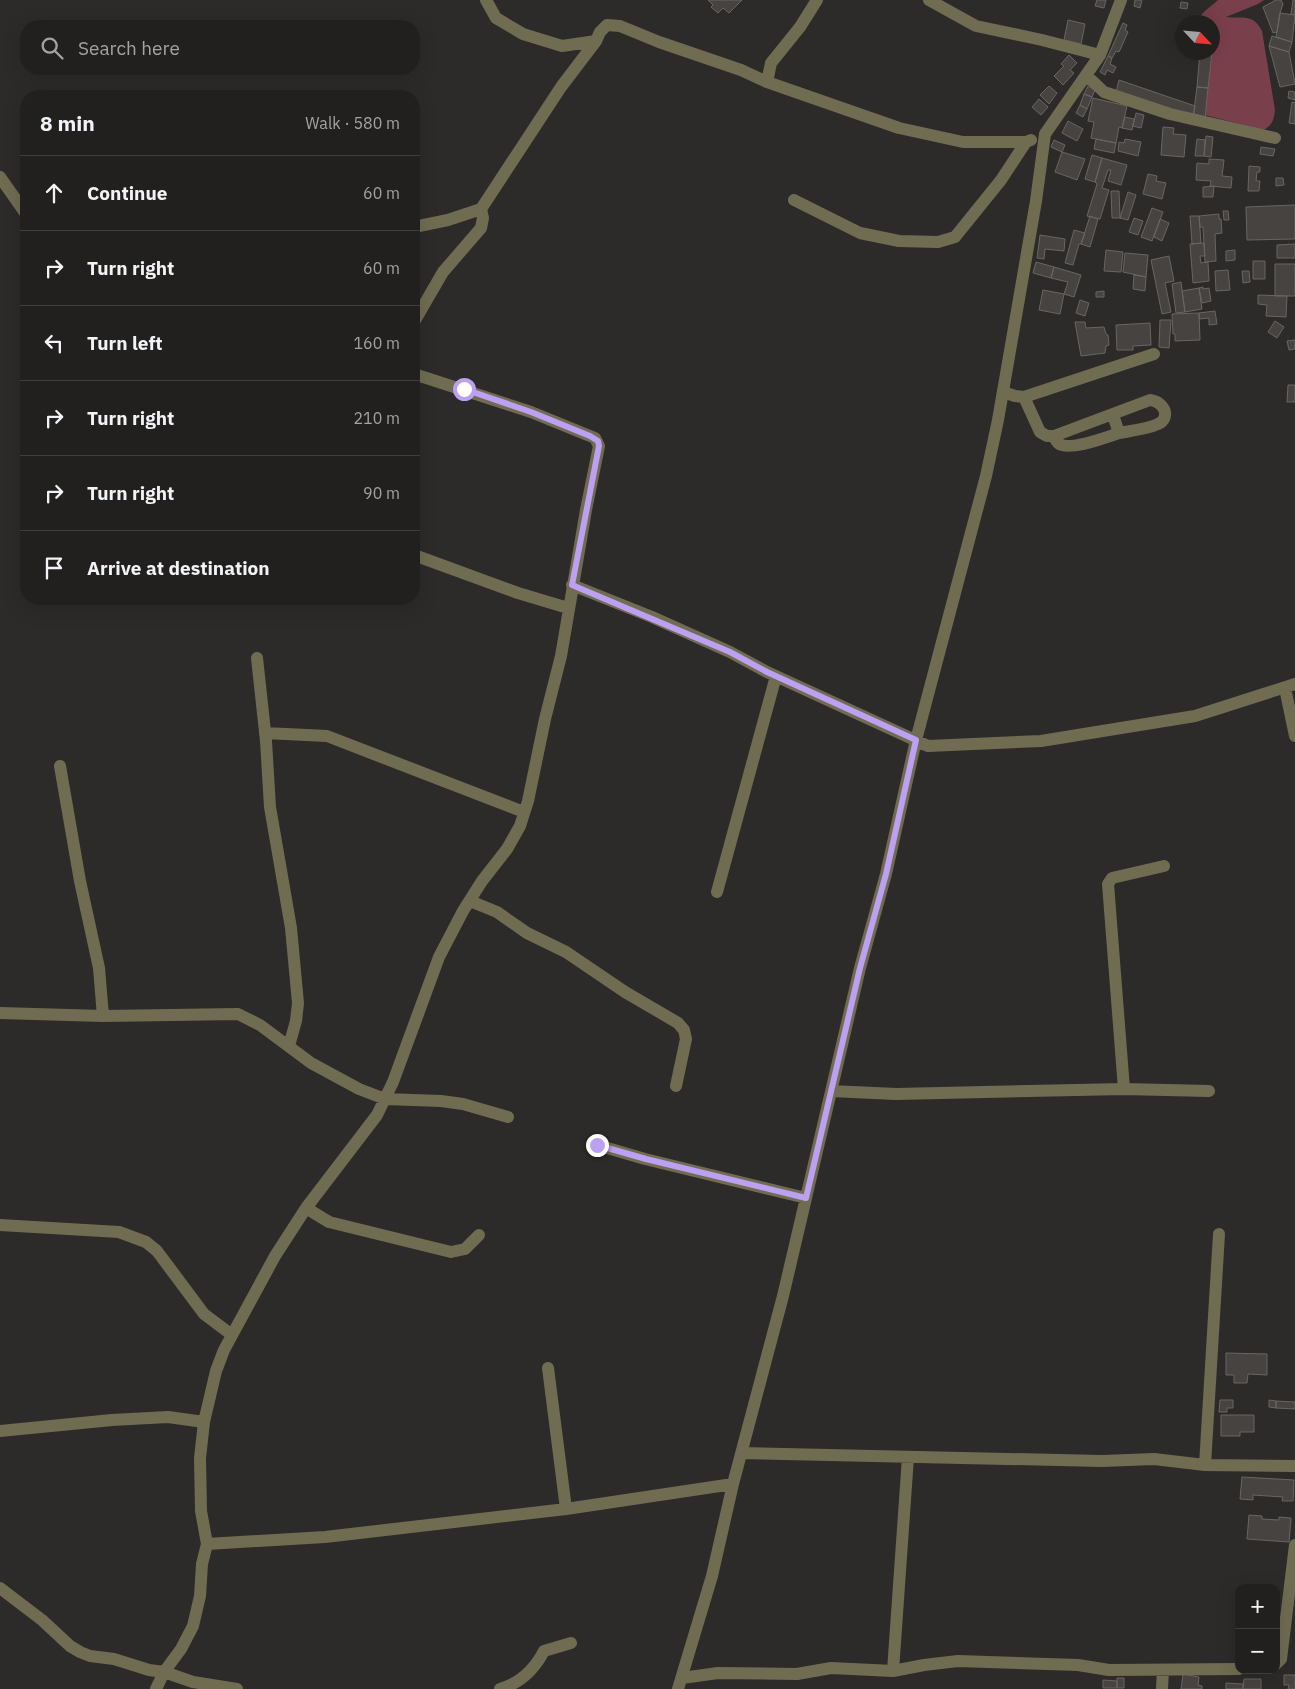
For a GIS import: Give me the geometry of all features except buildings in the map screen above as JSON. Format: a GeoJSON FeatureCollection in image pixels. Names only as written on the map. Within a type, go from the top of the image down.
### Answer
{"type":"FeatureCollection","features":[{"type":"Feature","properties":{"kind":"street"},"geometry":{"type":"LineString","coordinates":[[486,0],[496,18],[523,34],[562,46],[596,40]]}},
{"type":"Feature","properties":{"kind":"street"},"geometry":{"type":"LineString","coordinates":[[767,82],[772,63],[818,0]]}},
{"type":"Feature","properties":{"kind":"street"},"geometry":{"type":"LineString","coordinates":[[929,0],[976,26],[1100,55]]}},
{"type":"Feature","properties":{"kind":"street"},"geometry":{"type":"LineString","coordinates":[[680,1684],[712,1576],[806,1198],[860,968],[886,874],[916,740],[986,476],[1003,392],[1036,201],[1045,134],[1100,55],[1121,0]]}},
{"type":"Feature","properties":{"kind":"street"},"geometry":{"type":"LineString","coordinates":[[420,227],[481,209],[561,87],[607,25],[620,26],[659,42],[741,70],[767,82],[899,128],[963,142],[1026,142],[1045,134]]}},
{"type":"Feature","properties":{"kind":"street"},"geometry":{"type":"LineString","coordinates":[[1086,75],[1104,92],[1170,114],[1275,138]]}},
{"type":"Feature","properties":{"kind":"street"},"geometry":{"type":"LineString","coordinates":[[794,200],[860,234],[898,242],[938,242],[947,240],[955,237],[968,223],[1001,180],[1026,142]]}},
{"type":"Feature","properties":{"kind":"street"},"geometry":{"type":"LineString","coordinates":[[0,177],[20,205]]}},
{"type":"Feature","properties":{"kind":"street"},"geometry":{"type":"LineString","coordinates":[[420,312],[443,272],[481,228],[483,218],[481,209]]}},
{"type":"Feature","properties":{"kind":"street"},"geometry":{"type":"LineString","coordinates":[[1003,392],[1024,397],[1154,354]]}},
{"type":"Feature","properties":{"kind":"street"},"geometry":{"type":"LineString","coordinates":[[156,1689],[164,1672],[181,1649],[193,1626],[200,1596],[202,1564],[207,1544],[201,1511],[200,1458],[204,1422],[216,1371],[232,1335],[275,1256],[306,1208],[377,1115],[393,1082],[439,957],[482,881],[507,849],[520,826],[561,656],[572,585],[599,446],[598,441],[531,412],[420,376]]}},
{"type":"Feature","properties":{"kind":"street"},"geometry":{"type":"LineString","coordinates":[[1024,397],[1040,432],[1047,436],[1054,436],[1150,400],[1158,401],[1165,409],[1164,417],[1160,424],[1075,446],[1066,447],[1058,444],[1054,436]]}},
{"type":"Feature","properties":{"kind":"street"},"geometry":{"type":"LineString","coordinates":[[1113,415],[1119,434]]}},
{"type":"Feature","properties":{"kind":"street"},"geometry":{"type":"LineString","coordinates":[[420,557],[568,608]]}},
{"type":"Feature","properties":{"kind":"street"},"geometry":{"type":"LineString","coordinates":[[572,585],[721,648],[776,676],[928,746],[941,747],[1059,738],[1195,716],[1290,686],[1295,736]]}},
{"type":"Feature","properties":{"kind":"street"},"geometry":{"type":"LineString","coordinates":[[257,658],[270,806],[291,928],[298,1003],[296,1021],[289,1046]]}},
{"type":"Feature","properties":{"kind":"street"},"geometry":{"type":"LineString","coordinates":[[717,892],[776,676]]}},
{"type":"Feature","properties":{"kind":"street"},"geometry":{"type":"LineString","coordinates":[[265,733],[327,736],[524,812]]}},
{"type":"Feature","properties":{"kind":"street"},"geometry":{"type":"LineString","coordinates":[[60,766],[80,881],[100,968],[104,1016]]}},
{"type":"Feature","properties":{"kind":"street"},"geometry":{"type":"LineString","coordinates":[[1124,1089],[1108,884],[1112,878],[1164,866]]}},
{"type":"Feature","properties":{"kind":"street"},"geometry":{"type":"LineString","coordinates":[[470,901],[497,912],[527,933],[566,952],[625,992],[678,1023],[684,1030],[686,1039],[676,1086]]}},
{"type":"Feature","properties":{"kind":"street"},"geometry":{"type":"LineString","coordinates":[[0,1012],[104,1016],[238,1014],[260,1025],[311,1063],[359,1089],[385,1099],[441,1101],[463,1104],[508,1117]]}},
{"type":"Feature","properties":{"kind":"street"},"geometry":{"type":"LineString","coordinates":[[831,1091],[896,1094],[1124,1089],[1209,1091]]}},
{"type":"Feature","properties":{"kind":"street"},"geometry":{"type":"LineString","coordinates":[[597,1145],[646,1159],[806,1198]]}},
{"type":"Feature","properties":{"kind":"street"},"geometry":{"type":"LineString","coordinates":[[306,1208],[329,1222],[451,1252],[465,1249],[479,1235]]}},
{"type":"Feature","properties":{"kind":"street"},"geometry":{"type":"LineString","coordinates":[[0,1225],[119,1232],[146,1242],[157,1251],[204,1314],[232,1335]]}},
{"type":"Feature","properties":{"kind":"street"},"geometry":{"type":"LineString","coordinates":[[1205,1464],[1219,1234]]}},
{"type":"Feature","properties":{"kind":"street"},"geometry":{"type":"LineString","coordinates":[[548,1368],[566,1509]]}},
{"type":"Feature","properties":{"kind":"street"},"geometry":{"type":"LineString","coordinates":[[0,1431],[112,1420],[168,1417],[204,1422]]}},
{"type":"Feature","properties":{"kind":"street"},"geometry":{"type":"LineString","coordinates":[[743,1453],[1102,1461],[1154,1459],[1205,1464],[1295,1466]]}},
{"type":"Feature","properties":{"kind":"street"},"geometry":{"type":"LineString","coordinates":[[893,1671],[908,1457]]}},
{"type":"Feature","properties":{"kind":"street"},"geometry":{"type":"LineString","coordinates":[[207,1544],[325,1537],[566,1509],[734,1484]]}},
{"type":"Feature","properties":{"kind":"street"},"geometry":{"type":"LineString","coordinates":[[1280,1660],[1295,1545]]}},
{"type":"Feature","properties":{"kind":"street"},"geometry":{"type":"LineString","coordinates":[[0,1588],[42,1620],[70,1646],[80,1652],[90,1656],[114,1659],[149,1670],[164,1672],[193,1682],[237,1689]]}},
{"type":"Feature","properties":{"kind":"street"},"geometry":{"type":"LineString","coordinates":[[500,1689],[513,1687],[535,1666],[544,1651],[571,1643]]}},
{"type":"Feature","properties":{"kind":"street"},"geometry":{"type":"LineString","coordinates":[[680,1684],[718,1673],[797,1674],[831,1668],[893,1671],[958,1661],[1078,1665],[1109,1670],[1235,1669]]}},
{"type":"Feature","properties":{"kind":"street"},"geometry":{"type":"LineString","coordinates":[[1162,1689],[1163,1670]]}},
{"type":"Feature","properties":{"kind":"shaded area"},"geometry":{"type":"Polygon","coordinates":[[[1218,0],[1264,0],[1226,17],[1251,19],[1259,25],[1262,31],[1275,110],[1269,127],[1263,130],[1205,115],[1211,60],[1220,60],[1220,15],[1202,15],[1218,0]]]}},
{"type":"Feature","properties":{"kind":"route"},"geometry":{"type":"LineString","coordinates":[[464,389],[531,412],[595,438],[598,441],[599,446],[572,585],[730,652],[767,672],[916,740],[886,874],[860,968],[806,1198],[646,1159],[597,1145]]}}]}
